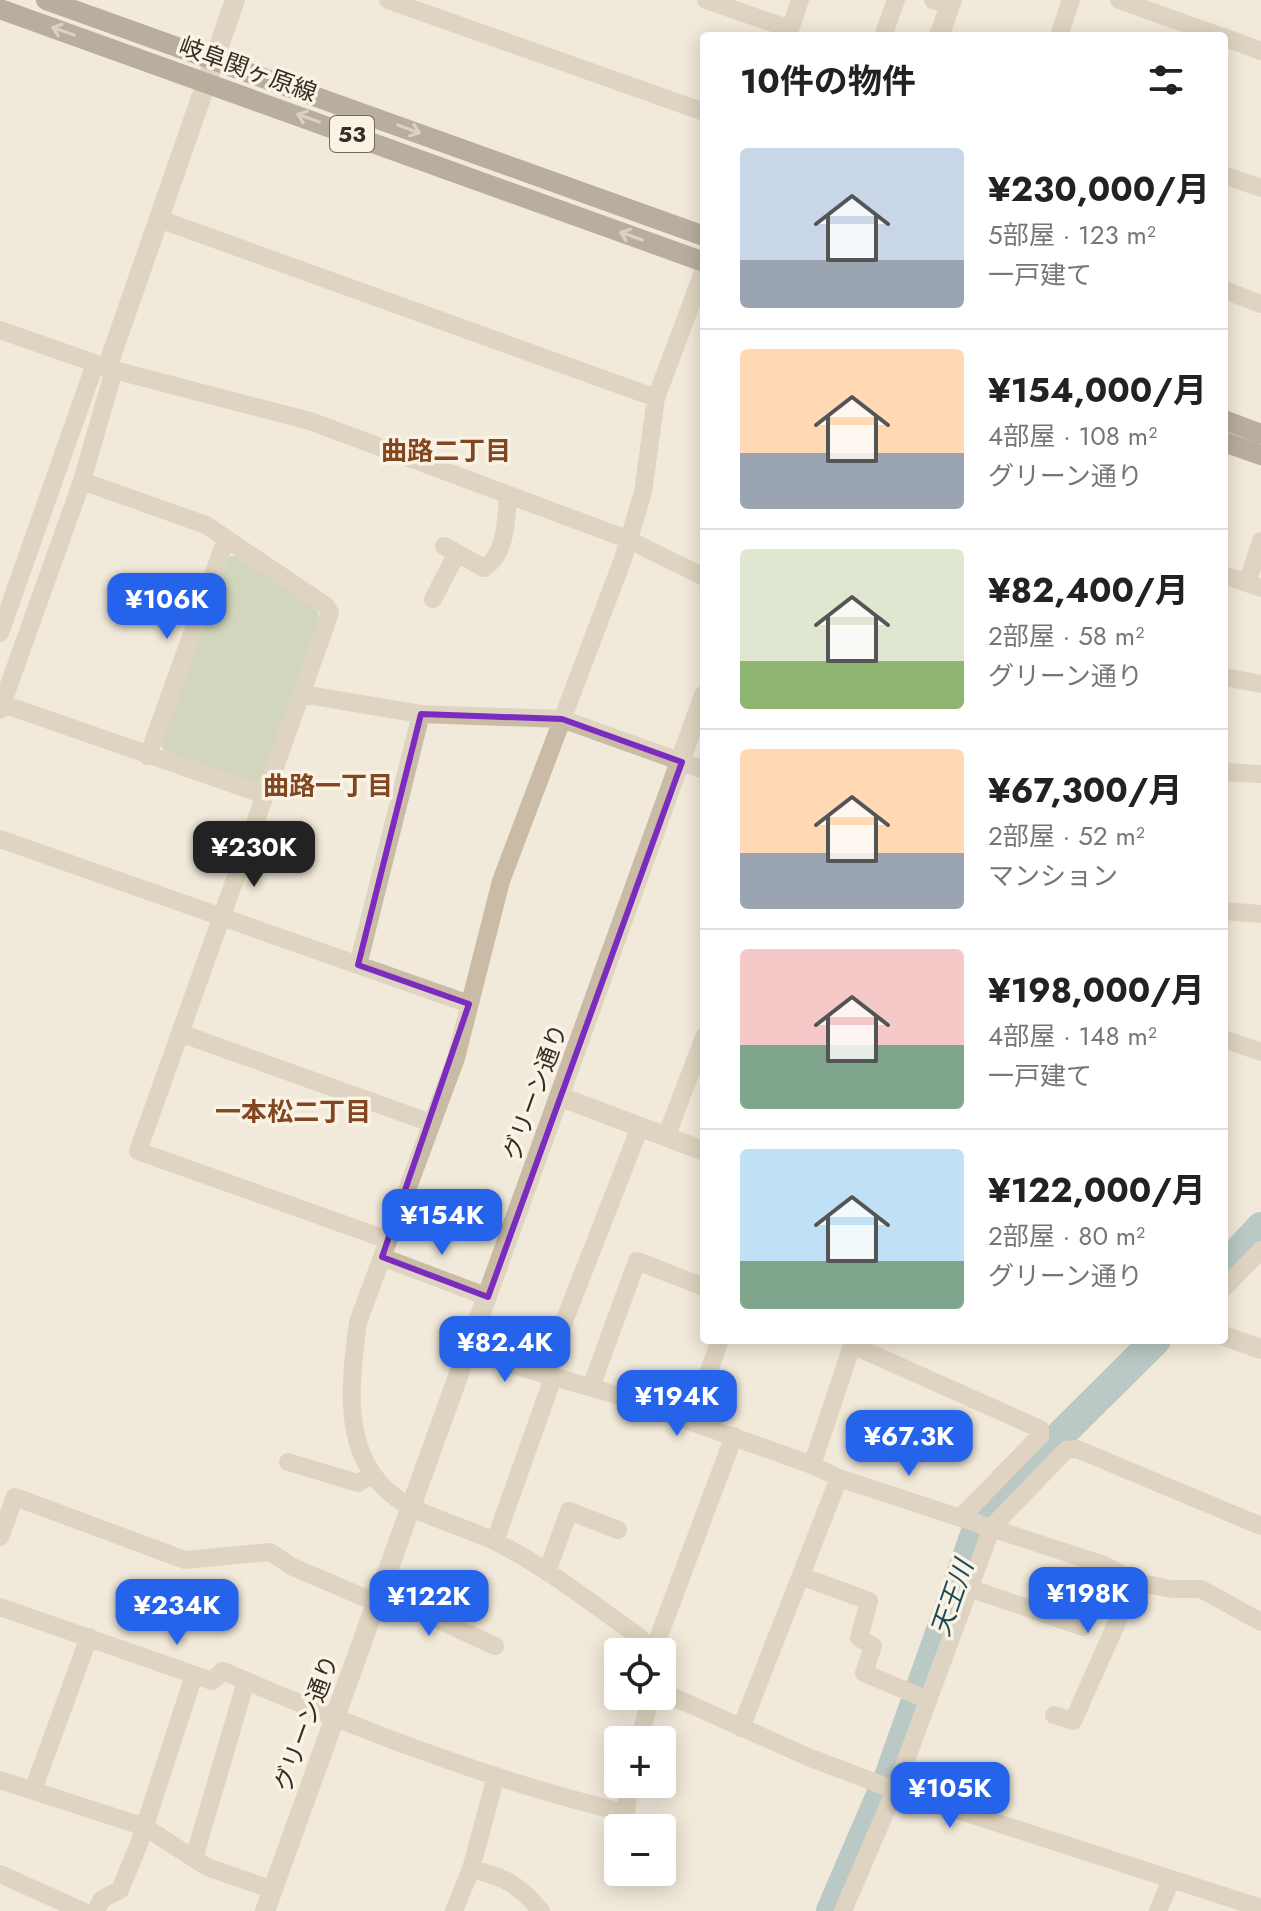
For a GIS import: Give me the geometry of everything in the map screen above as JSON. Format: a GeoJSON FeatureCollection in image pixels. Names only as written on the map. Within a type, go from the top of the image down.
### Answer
{"type":"FeatureCollection","features":[{"type":"Feature","properties":{"kind":"main road","name":"岐阜関ヶ原線"},"geometry":{"type":"LineString","coordinates":[[46,0],[700,235]]}},
{"type":"Feature","properties":{"kind":"main road","name":"岐阜関ヶ原線"},"geometry":{"type":"LineString","coordinates":[[0,9],[700,261]]}},
{"type":"Feature","properties":{"kind":"main road"},"geometry":{"type":"LineString","coordinates":[[1228,422],[1261,434]]}},
{"type":"Feature","properties":{"kind":"main road"},"geometry":{"type":"LineString","coordinates":[[1228,443],[1261,455]]}},
{"type":"Feature","properties":{"kind":"street"},"geometry":{"type":"LineString","coordinates":[[0,633],[105,368],[235,0]]}},
{"type":"Feature","properties":{"kind":"street"},"geometry":{"type":"LineString","coordinates":[[388,0],[700,111]]}},
{"type":"Feature","properties":{"kind":"street"},"geometry":{"type":"LineString","coordinates":[[706,0],[789,32],[800,0]]}},
{"type":"Feature","properties":{"kind":"street"},"geometry":{"type":"LineString","coordinates":[[884,32],[896,0]]}},
{"type":"Feature","properties":{"kind":"street"},"geometry":{"type":"LineString","coordinates":[[1060,32],[1071,0]]}},
{"type":"Feature","properties":{"kind":"street"},"geometry":{"type":"LineString","coordinates":[[1119,0],[1208,32]]}},
{"type":"Feature","properties":{"kind":"street"},"geometry":{"type":"LineString","coordinates":[[940,32],[945,2]]}},
{"type":"Feature","properties":{"kind":"street"},"geometry":{"type":"LineString","coordinates":[[1228,39],[1261,51]]}},
{"type":"Feature","properties":{"kind":"street"},"geometry":{"type":"LineString","coordinates":[[1228,176],[1261,188]]}},
{"type":"Feature","properties":{"kind":"street"},"geometry":{"type":"LineString","coordinates":[[159,219],[656,398]]}},
{"type":"Feature","properties":{"kind":"street"},"geometry":{"type":"LineString","coordinates":[[640,1638],[547,1572],[495,1541],[396,1498],[372,1475],[354,1435],[353,1366],[358,1322],[456,1058],[501,881],[623,559],[643,492],[656,398],[700,281]]}},
{"type":"Feature","properties":{"kind":"street"},"geometry":{"type":"LineString","coordinates":[[1228,292],[1261,304]]}},
{"type":"Feature","properties":{"kind":"street"},"geometry":{"type":"LineString","coordinates":[[0,330],[105,368],[298,418],[627,539],[700,575]]}},
{"type":"Feature","properties":{"kind":"street"},"geometry":{"type":"LineString","coordinates":[[105,368],[82,481],[1,705],[265,795]]}},
{"type":"Feature","properties":{"kind":"street"},"geometry":{"type":"LineString","coordinates":[[82,481],[206,525],[326,606],[330,613],[138,1151],[385,1249],[488,1297]]}},
{"type":"Feature","properties":{"kind":"street"},"geometry":{"type":"LineString","coordinates":[[433,599],[450,549],[484,568],[492,563],[505,534],[508,495]]}},
{"type":"Feature","properties":{"kind":"street"},"geometry":{"type":"LineString","coordinates":[[148,756],[226,539]]}},
{"type":"Feature","properties":{"kind":"street"},"geometry":{"type":"LineString","coordinates":[[1228,576],[1254,585],[1261,541]]}},
{"type":"Feature","properties":{"kind":"street"},"geometry":{"type":"LineString","coordinates":[[1228,678],[1261,684]]}},
{"type":"Feature","properties":{"kind":"street"},"geometry":{"type":"LineString","coordinates":[[302,694],[421,714],[562,719],[700,769]]}},
{"type":"Feature","properties":{"kind":"street","name":"グリーン通り"},"geometry":{"type":"LineString","coordinates":[[265,1911],[337,1719],[700,707]]}},
{"type":"Feature","properties":{"kind":"street"},"geometry":{"type":"LineString","coordinates":[[358,965],[421,714]]}},
{"type":"Feature","properties":{"kind":"street"},"geometry":{"type":"LineString","coordinates":[[1228,772],[1261,774]]}},
{"type":"Feature","properties":{"kind":"street"},"geometry":{"type":"LineString","coordinates":[[0,839],[469,1004]]}},
{"type":"Feature","properties":{"kind":"street"},"geometry":{"type":"LineString","coordinates":[[1228,911],[1261,914]]}},
{"type":"Feature","properties":{"kind":"street"},"geometry":{"type":"LineString","coordinates":[[180,1033],[431,1123]]}},
{"type":"Feature","properties":{"kind":"street"},"geometry":{"type":"LineString","coordinates":[[1228,1040],[1261,1052]]}},
{"type":"Feature","properties":{"kind":"street"},"geometry":{"type":"LineString","coordinates":[[666,1137],[700,1048]]}},
{"type":"Feature","properties":{"kind":"street"},"geometry":{"type":"LineString","coordinates":[[561,1097],[700,1150]]}},
{"type":"Feature","properties":{"kind":"street"},"geometry":{"type":"LineString","coordinates":[[495,1541],[549,1374],[640,1127]]}},
{"type":"Feature","properties":{"kind":"street"},"geometry":{"type":"LineString","coordinates":[[1228,1284],[1261,1250]]}},
{"type":"Feature","properties":{"kind":"street"},"geometry":{"type":"LineString","coordinates":[[591,1387],[637,1261],[700,1285]]}},
{"type":"Feature","properties":{"kind":"street"},"geometry":{"type":"LineString","coordinates":[[1228,1337],[1261,1349]]}},
{"type":"Feature","properties":{"kind":"street"},"geometry":{"type":"LineString","coordinates":[[691,1421],[719,1344]]}},
{"type":"Feature","properties":{"kind":"street"},"geometry":{"type":"LineString","coordinates":[[812,1465],[853,1344]]}},
{"type":"Feature","properties":{"kind":"street"},"geometry":{"type":"LineString","coordinates":[[855,1344],[1040,1429],[1040,1436],[961,1517]]}},
{"type":"Feature","properties":{"kind":"street"},"geometry":{"type":"LineString","coordinates":[[468,1352],[549,1374],[691,1421],[812,1465],[839,1478],[992,1527],[1041,1547],[1104,1565],[1135,1582],[1172,1589],[1201,1589],[1261,1622]]}},
{"type":"Feature","properties":{"kind":"street"},"geometry":{"type":"LineString","coordinates":[[658,1638],[734,1436]]}},
{"type":"Feature","properties":{"kind":"street"},"geometry":{"type":"LineString","coordinates":[[843,1911],[895,1790],[992,1527],[1066,1450],[1077,1449],[1261,1526]]}},
{"type":"Feature","properties":{"kind":"street"},"geometry":{"type":"LineString","coordinates":[[288,1462],[358,1483],[372,1475]]}},
{"type":"Feature","properties":{"kind":"street"},"geometry":{"type":"LineString","coordinates":[[741,1728],[839,1478]]}},
{"type":"Feature","properties":{"kind":"street"},"geometry":{"type":"LineString","coordinates":[[0,1537],[15,1497],[185,1560],[270,1552],[293,1567],[379,1598],[495,1646]]}},
{"type":"Feature","properties":{"kind":"street"},"geometry":{"type":"LineString","coordinates":[[547,1572],[569,1511],[618,1530]]}},
{"type":"Feature","properties":{"kind":"street"},"geometry":{"type":"LineString","coordinates":[[801,1576],[869,1601],[859,1638],[873,1646],[864,1673],[928,1700]]}},
{"type":"Feature","properties":{"kind":"street"},"geometry":{"type":"LineString","coordinates":[[1054,1715],[1073,1721],[1135,1582]]}},
{"type":"Feature","properties":{"kind":"street"},"geometry":{"type":"LineString","coordinates":[[969,1588],[1083,1627]]}},
{"type":"Feature","properties":{"kind":"street"},"geometry":{"type":"LineString","coordinates":[[0,1607],[212,1681],[223,1671],[337,1719],[496,1776],[626,1813],[628,1798]]}},
{"type":"Feature","properties":{"kind":"street"},"geometry":{"type":"LineString","coordinates":[[33,1790],[89,1637]]}},
{"type":"Feature","properties":{"kind":"street"},"geometry":{"type":"LineString","coordinates":[[96,1911],[102,1899],[120,1890],[145,1827],[194,1675]]}},
{"type":"Feature","properties":{"kind":"street"},"geometry":{"type":"LineString","coordinates":[[194,1858],[246,1681]]}},
{"type":"Feature","properties":{"kind":"street"},"geometry":{"type":"LineString","coordinates":[[676,1698],[895,1790],[1261,1908]]}},
{"type":"Feature","properties":{"kind":"street"},"geometry":{"type":"LineString","coordinates":[[454,1911],[471,1869],[496,1776]]}},
{"type":"Feature","properties":{"kind":"street"},"geometry":{"type":"LineString","coordinates":[[0,1780],[145,1827],[207,1867],[273,1890]]}},
{"type":"Feature","properties":{"kind":"street"},"geometry":{"type":"LineString","coordinates":[[471,1869],[497,1875],[520,1887],[541,1911]]}},
{"type":"Feature","properties":{"kind":"street"},"geometry":{"type":"LineString","coordinates":[[0,1874],[82,1911]]}},
{"type":"Feature","properties":{"kind":"street"},"geometry":{"type":"LineString","coordinates":[[1158,1911],[1171,1880]]}},
{"type":"Feature","properties":{"kind":"highlighted area"},"geometry":{"type":"Polygon","coordinates":[[[421,714],[562,719],[682,762],[488,1297],[382,1257],[469,1004],[358,965],[421,714]]]}},
{"type":"Feature","properties":{"kind":"green space"},"geometry":{"type":"Polygon","coordinates":[[[227,556],[236,556],[316,608],[320,617],[261,782],[254,785],[165,753],[161,744],[227,556]]]}},
{"type":"Feature","properties":{"kind":"waterway","name":"天王川"},"geometry":{"type":"LineString","coordinates":[[1228,1263],[1261,1227]]}},
{"type":"Feature","properties":{"kind":"waterway","name":"天王川"},"geometry":{"type":"LineString","coordinates":[[831,1911],[890,1774],[983,1512],[1152,1344]]}},
{"type":"Feature","properties":{"kind":"district","name":"曲路二丁目"},"geometry":{"type":"Point","coordinates":[446,451]}},
{"type":"Feature","properties":{"kind":"district","name":"曲路一丁目"},"geometry":{"type":"Point","coordinates":[328,786]}},
{"type":"Feature","properties":{"kind":"district","name":"一本松二丁目"},"geometry":{"type":"Point","coordinates":[293,1112]}}]}
